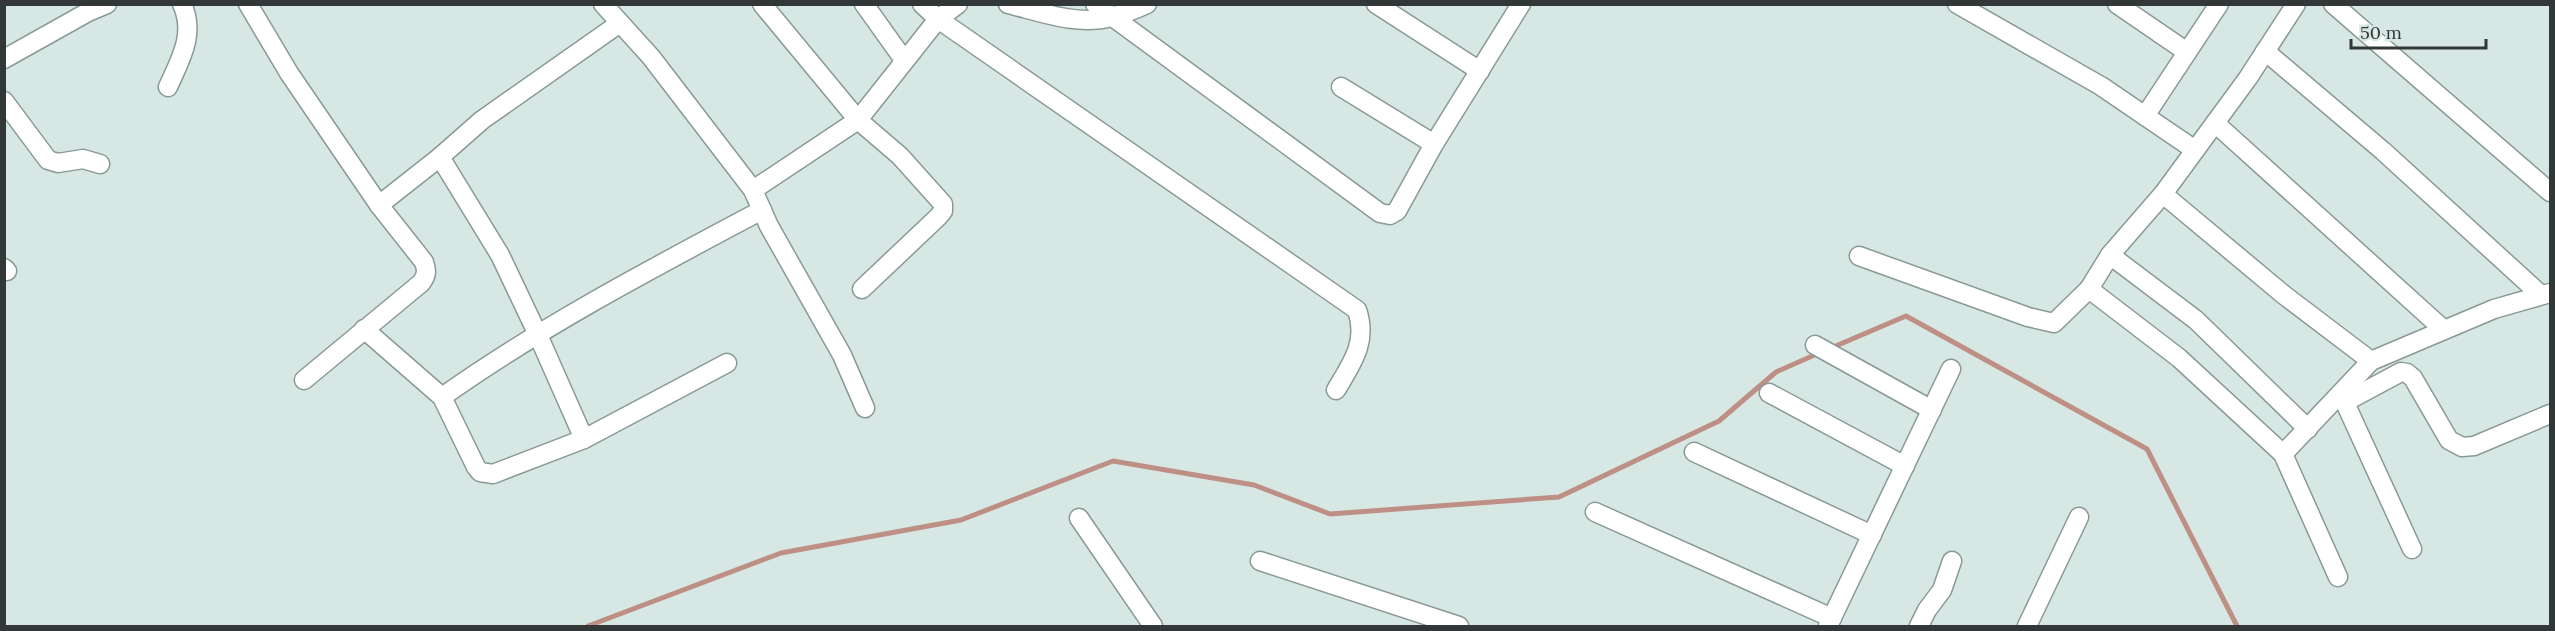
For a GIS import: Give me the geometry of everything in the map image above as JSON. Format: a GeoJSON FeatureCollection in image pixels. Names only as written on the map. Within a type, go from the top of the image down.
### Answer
{"type":"FeatureCollection","features":[{"type":"Feature","properties":{"kind":"street"},"geometry":{"type":"LineString","coordinates":[[4,59],[88,12],[107,4]]}},
{"type":"Feature","properties":{"kind":"street"},"geometry":{"type":"LineString","coordinates":[[168,87],[186,46],[187,16],[182,4]]}},
{"type":"Feature","properties":{"kind":"street"},"geometry":{"type":"LineString","coordinates":[[248,4],[289,73],[378,205],[424,262],[426,277],[304,380]]}},
{"type":"Feature","properties":{"kind":"street"},"geometry":{"type":"LineString","coordinates":[[603,4],[651,57],[753,190],[823,318],[865,408]]}},
{"type":"Feature","properties":{"kind":"street"},"geometry":{"type":"LineString","coordinates":[[762,4],[858,120],[900,156],[943,204],[943,211],[938,217],[862,289]]}},
{"type":"Feature","properties":{"kind":"street"},"geometry":{"type":"LineString","coordinates":[[864,4],[904,60]]}},
{"type":"Feature","properties":{"kind":"street"},"geometry":{"type":"LineString","coordinates":[[922,4],[938,19],[1357,310],[1362,325],[1360,340],[1355,357],[1336,390]]}},
{"type":"Feature","properties":{"kind":"street"},"geometry":{"type":"LineString","coordinates":[[753,190],[858,120],[938,19],[958,4]]}},
{"type":"Feature","properties":{"kind":"street"},"geometry":{"type":"LineString","coordinates":[[1008,4],[1071,19],[1090,20],[1111,17],[1147,4]]}},
{"type":"Feature","properties":{"kind":"street"},"geometry":{"type":"LineString","coordinates":[[1095,4],[1380,213],[1390,214],[1397,211],[1434,144],[1521,4]]}},
{"type":"Feature","properties":{"kind":"street"},"geometry":{"type":"LineString","coordinates":[[1376,4],[1480,71]]}},
{"type":"Feature","properties":{"kind":"street"},"geometry":{"type":"LineString","coordinates":[[1957,4],[2101,86],[2195,150]]}},
{"type":"Feature","properties":{"kind":"street"},"geometry":{"type":"LineString","coordinates":[[2116,4],[2187,52]]}},
{"type":"Feature","properties":{"kind":"street"},"geometry":{"type":"LineString","coordinates":[[2145,116],[2219,4]]}},
{"type":"Feature","properties":{"kind":"street"},"geometry":{"type":"LineString","coordinates":[[1859,256],[2028,317],[2054,323],[2089,289],[2110,255],[2163,194],[2215,123],[2296,4]]}},
{"type":"Feature","properties":{"kind":"street"},"geometry":{"type":"LineString","coordinates":[[2333,4],[2550,192]]}},
{"type":"Feature","properties":{"kind":"street"},"geometry":{"type":"LineString","coordinates":[[378,205],[440,157],[482,120],[620,23]]}},
{"type":"Feature","properties":{"kind":"street"},"geometry":{"type":"LineString","coordinates":[[2265,51],[2546,294]]}},
{"type":"Feature","properties":{"kind":"street"},"geometry":{"type":"LineString","coordinates":[[1341,87],[1434,144]]}},
{"type":"Feature","properties":{"kind":"street"},"geometry":{"type":"LineString","coordinates":[[4,101],[48,160],[58,163],[82,159],[100,164]]}},
{"type":"Feature","properties":{"kind":"street"},"geometry":{"type":"LineString","coordinates":[[2215,123],[2444,330]]}},
{"type":"Feature","properties":{"kind":"street"},"geometry":{"type":"LineString","coordinates":[[440,157],[500,255],[584,439]]}},
{"type":"Feature","properties":{"kind":"street"},"geometry":{"type":"LineString","coordinates":[[2163,194],[2284,296],[2371,361]]}},
{"type":"Feature","properties":{"kind":"street"},"geometry":{"type":"LineString","coordinates":[[441,397],[484,367],[668,259],[762,210]]}},
{"type":"Feature","properties":{"kind":"street"},"geometry":{"type":"LineString","coordinates":[[2110,255],[2196,320],[2308,429]]}},
{"type":"Feature","properties":{"kind":"street"},"geometry":{"type":"LineString","coordinates":[[2089,289],[2179,358],[2283,454],[2338,577]]}},
{"type":"Feature","properties":{"kind":"street"},"geometry":{"type":"LineString","coordinates":[[2283,454],[2343,398],[2371,361],[2494,309],[2546,294]]}},
{"type":"Feature","properties":{"kind":"street"},"geometry":{"type":"LineString","coordinates":[[364,329],[441,397],[476,467],[486,474],[493,474],[584,439],[727,363]]}},
{"type":"Feature","properties":{"kind":"street"},"geometry":{"type":"LineString","coordinates":[[1815,345],[1932,410]]}},
{"type":"Feature","properties":{"kind":"street"},"geometry":{"type":"LineString","coordinates":[[1595,512],[1830,622],[1951,369]]}},
{"type":"Feature","properties":{"kind":"street"},"geometry":{"type":"LineString","coordinates":[[2343,398],[2401,372],[2407,373],[2413,378],[2449,440],[2462,447],[2474,446],[2550,414]]}},
{"type":"Feature","properties":{"kind":"street"},"geometry":{"type":"LineString","coordinates":[[1770,393],[1905,466]]}},
{"type":"Feature","properties":{"kind":"street"},"geometry":{"type":"LineString","coordinates":[[2343,398],[2412,549]]}},
{"type":"Feature","properties":{"kind":"street"},"geometry":{"type":"LineString","coordinates":[[1694,452],[1872,535]]}},
{"type":"Feature","properties":{"kind":"street"},"geometry":{"type":"LineString","coordinates":[[2027,627],[2079,517]]}},
{"type":"Feature","properties":{"kind":"street"},"geometry":{"type":"LineString","coordinates":[[1079,518],[1153,627]]}},
{"type":"Feature","properties":{"kind":"street"},"geometry":{"type":"LineString","coordinates":[[1260,561],[1459,627]]}},
{"type":"Feature","properties":{"kind":"street"},"geometry":{"type":"LineString","coordinates":[[1919,627],[1927,610],[1941,590],[1952,561]]}},
{"type":"Feature","properties":{"kind":"waterway"},"geometry":{"type":"LineString","coordinates":[[1831,348],[1906,316],[2147,449],[2237,626]]}},
{"type":"Feature","properties":{"kind":"waterway"},"geometry":{"type":"LineString","coordinates":[[588,626],[781,553],[961,520],[1113,461],[1254,485],[1330,514],[1559,497],[1719,421],[1776,372],[1819,353]]}}]}
